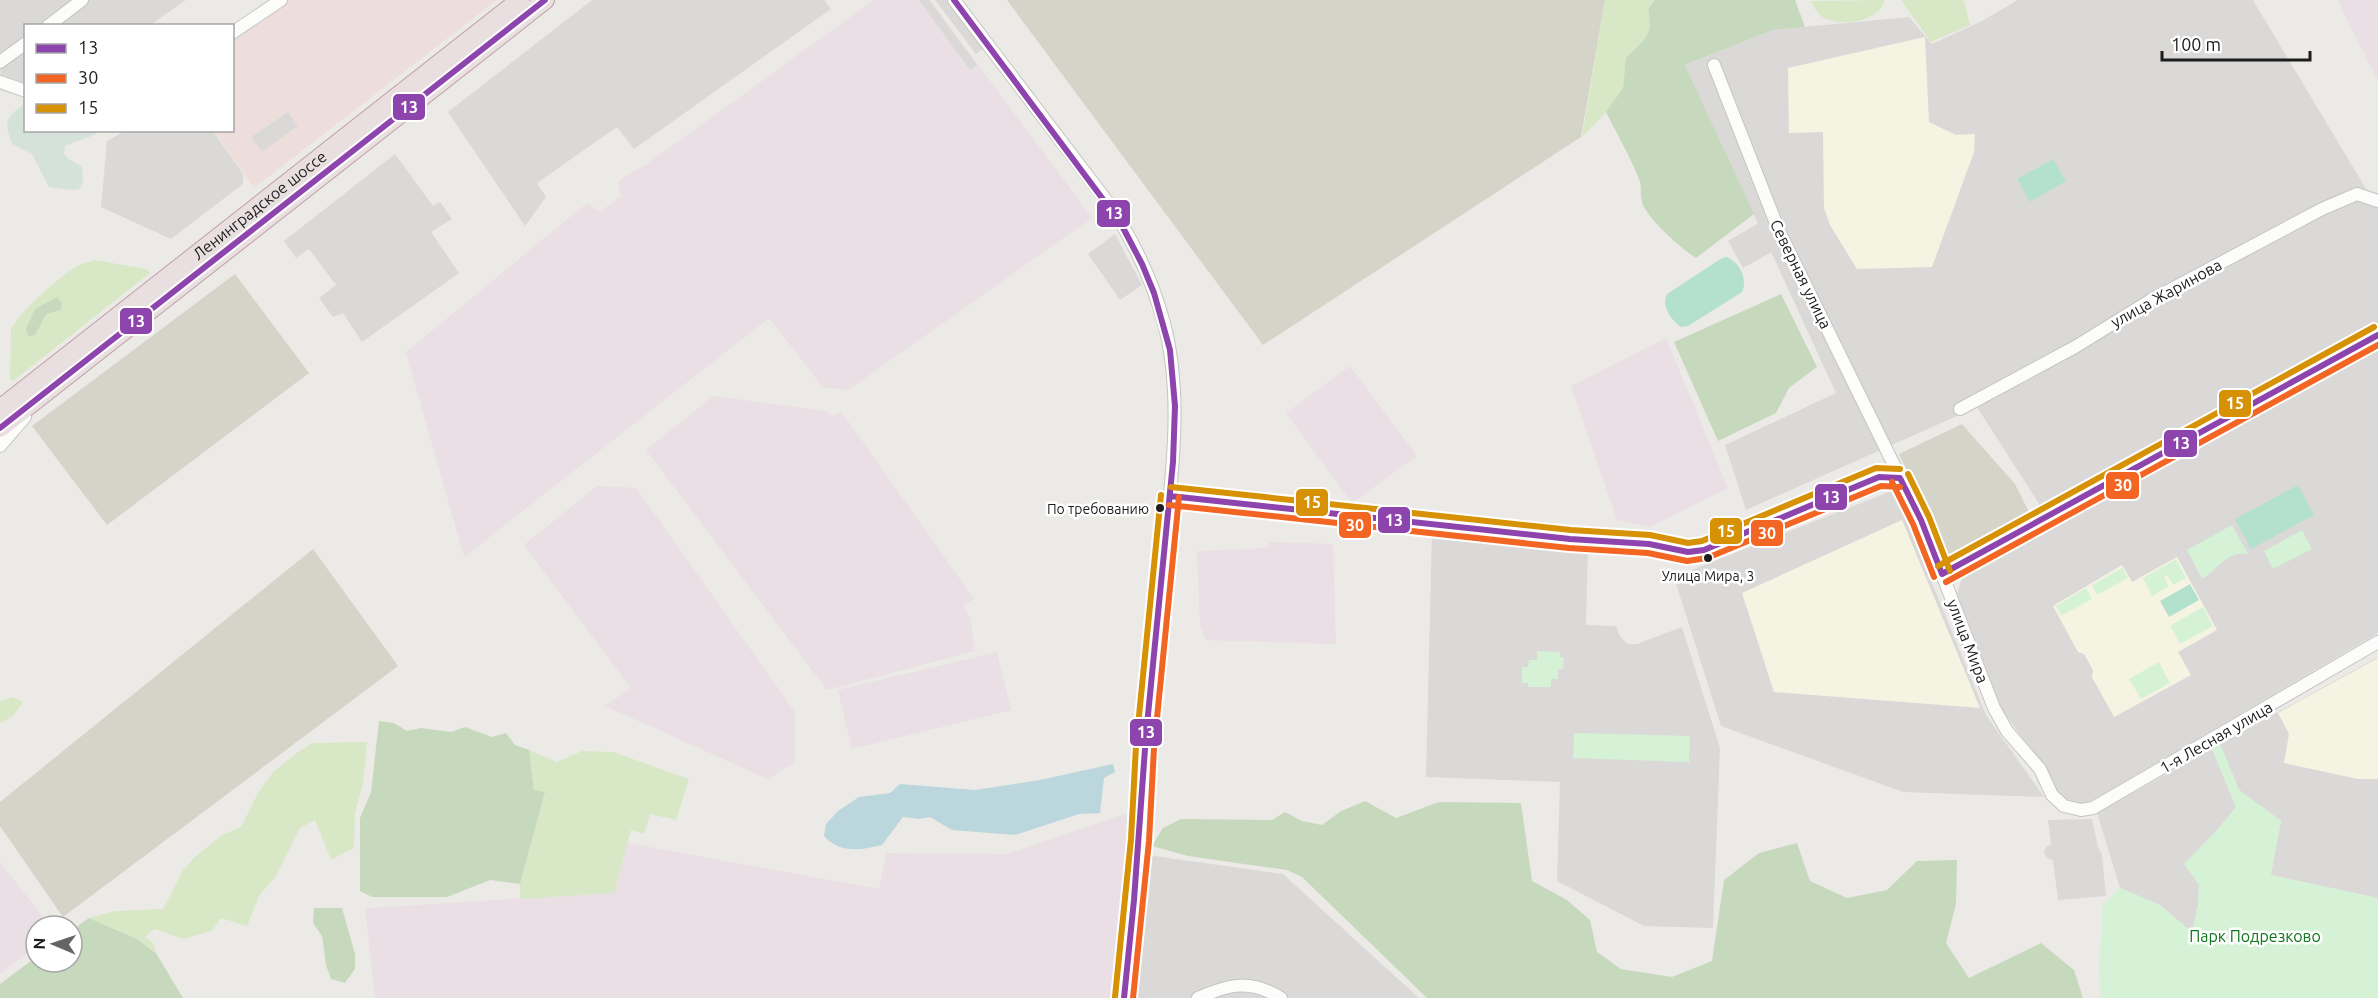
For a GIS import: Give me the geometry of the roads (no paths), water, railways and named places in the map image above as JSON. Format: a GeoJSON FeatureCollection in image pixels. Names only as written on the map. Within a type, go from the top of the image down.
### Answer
{"type":"FeatureCollection","features":[{"type":"Feature","properties":{"kind":"highway","name":"Ленинградское шоссе"},"geometry":{"type":"LineString","coordinates":[[0,409],[519,0]]}},
{"type":"Feature","properties":{"kind":"highway","name":"Ленинградское шоссе"},"geometry":{"type":"LineString","coordinates":[[0,428],[544,0]]}},
{"type":"Feature","properties":{"kind":"street"},"geometry":{"type":"LineString","coordinates":[[51,24],[82,0]]}},
{"type":"Feature","properties":{"kind":"street"},"geometry":{"type":"LineString","coordinates":[[234,32],[281,0]]}},
{"type":"Feature","properties":{"kind":"street"},"geometry":{"type":"LineString","coordinates":[[954,0],[1112,208],[1136,248],[1165,325],[1174,396],[1170,496],[1145,747],[1140,840],[1124,998]]}},
{"type":"Feature","properties":{"kind":"street"},"geometry":{"type":"LineString","coordinates":[[0,62],[24,44]]}},
{"type":"Feature","properties":{"kind":"street","name":"Северная улица"},"geometry":{"type":"LineString","coordinates":[[1713,64],[1779,231],[1900,478]]}},
{"type":"Feature","properties":{"kind":"street"},"geometry":{"type":"LineString","coordinates":[[0,82],[24,90]]}},
{"type":"Feature","properties":{"kind":"street","name":"улица Жаринова"},"geometry":{"type":"LineString","coordinates":[[1960,409],[2075,346],[2151,300],[2322,209],[2357,194],[2378,201]]}},
{"type":"Feature","properties":{"kind":"street"},"geometry":{"type":"LineString","coordinates":[[1942,574],[2378,335]]}},
{"type":"Feature","properties":{"kind":"street"},"geometry":{"type":"LineString","coordinates":[[0,446],[58,384]]}},
{"type":"Feature","properties":{"kind":"street"},"geometry":{"type":"LineString","coordinates":[[1170,496],[1570,539],[1649,544],[1688,552],[1704,550],[1879,477],[1900,478]]}},
{"type":"Feature","properties":{"kind":"street","name":"улица Мира"},"geometry":{"type":"LineString","coordinates":[[1900,478],[1921,520],[1994,708],[2007,731],[2040,769],[2052,795]]}},
{"type":"Feature","properties":{"kind":"street","name":"1-я Лесная улица"},"geometry":{"type":"LineString","coordinates":[[2052,795],[2064,806],[2081,810],[2093,808],[2378,642]]}},
{"type":"Feature","properties":{"kind":"street"},"geometry":{"type":"LineString","coordinates":[[1198,998],[1232,985],[1250,985],[1265,989],[1281,998]]}},
{"type":"Feature","properties":{"kind":"water"},"geometry":{"type":"Polygon","coordinates":[[[1113,764],[1115,772],[1104,778],[1100,813],[1079,814],[1015,835],[952,830],[930,817],[919,819],[903,817],[882,845],[859,849],[844,848],[830,842],[824,836],[826,824],[838,811],[859,797],[890,793],[900,784],[975,790],[1040,780],[1113,764]]]}},
{"type":"Feature","properties":{"kind":"place","name":"По требованию"},"geometry":{"type":"Point","coordinates":[1160,508]}},
{"type":"Feature","properties":{"kind":"place","name":"Улица Мира, 3"},"geometry":{"type":"Point","coordinates":[1708,558]}},
{"type":"Feature","properties":{"kind":"park label","name":"Парк Подрезково"},"geometry":{"type":"Point","coordinates":[2255,936]}}]}
